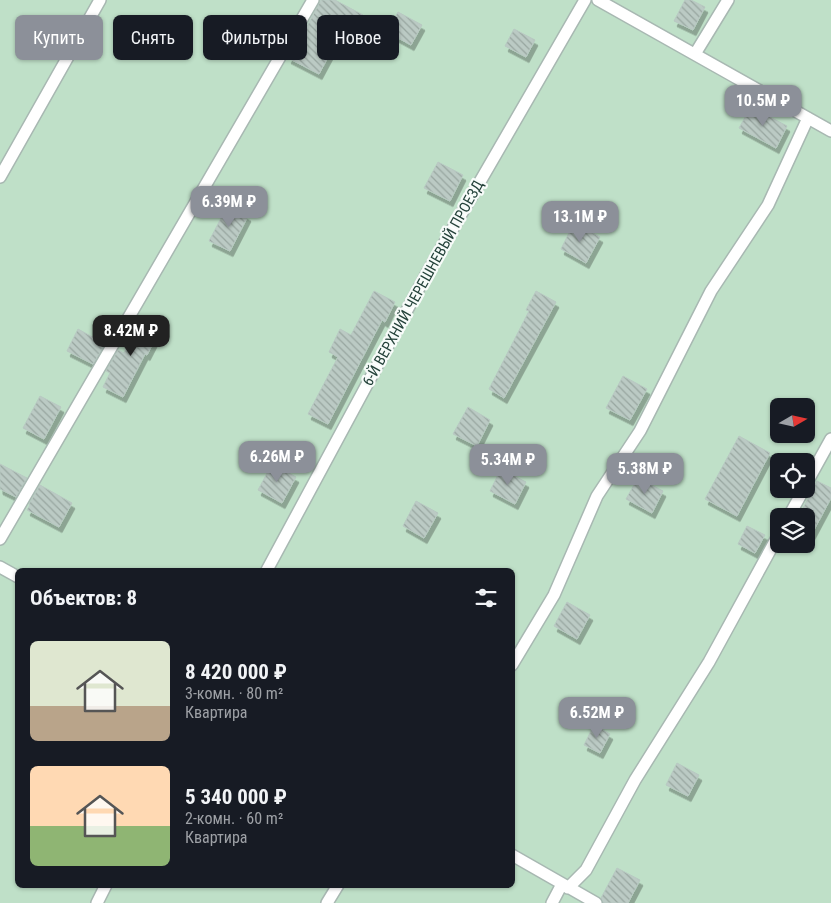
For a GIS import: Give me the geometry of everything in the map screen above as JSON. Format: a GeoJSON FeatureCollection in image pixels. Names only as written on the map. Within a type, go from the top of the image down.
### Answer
{"type":"FeatureCollection","features":[{"type":"Feature","properties":{"kind":"lane"},"geometry":{"type":"LineString","coordinates":[[0,177],[100,0]]}},
{"type":"Feature","properties":{"kind":"lane"},"geometry":{"type":"LineString","coordinates":[[0,539],[313,0]]}},
{"type":"Feature","properties":{"kind":"lane","name":"6-Й ВЕРХНИЙ ЧЕРЕШНЕВЫЙ ПРОЕЗД"},"geometry":{"type":"LineString","coordinates":[[268,568],[426,275],[585,0]]}},
{"type":"Feature","properties":{"kind":"lane"},"geometry":{"type":"LineString","coordinates":[[598,0],[831,131]]}},
{"type":"Feature","properties":{"kind":"lane"},"geometry":{"type":"LineString","coordinates":[[695,54],[728,0]]}},
{"type":"Feature","properties":{"kind":"lane"},"geometry":{"type":"LineString","coordinates":[[515,659],[554,595],[597,496],[640,431],[711,291],[768,205],[808,118]]}},
{"type":"Feature","properties":{"kind":"lane"},"geometry":{"type":"LineString","coordinates":[[815,468],[831,439]]}},
{"type":"Feature","properties":{"kind":"lane"},"geometry":{"type":"LineString","coordinates":[[552,903],[565,886],[586,870],[635,780],[709,662],[770,550]]}},
{"type":"Feature","properties":{"kind":"lane"},"geometry":{"type":"LineString","coordinates":[[0,567],[15,575]]}},
{"type":"Feature","properties":{"kind":"lane"},"geometry":{"type":"LineString","coordinates":[[515,857],[596,903]]}},
{"type":"Feature","properties":{"kind":"lane"},"geometry":{"type":"LineString","coordinates":[[97,903],[104,888]]}},
{"type":"Feature","properties":{"kind":"lane"},"geometry":{"type":"LineString","coordinates":[[327,903],[336,888]]}},
{"type":"Feature","properties":{"kind":"green space"},"geometry":{"type":"Polygon","coordinates":[[[0,0],[831,0],[831,903],[0,903],[0,0]]]}},
{"type":"Feature","properties":{"kind":"building"},"geometry":{"type":"Polygon","coordinates":[[[321,0],[335,0],[363,15],[317,15],[317,60],[327,60],[319,74],[292,60],[307,60],[307,27],[321,0]]]}},
{"type":"Feature","properties":{"kind":"building"},"geometry":{"type":"Polygon","coordinates":[[[685,0],[691,0],[705,7],[693,30],[674,21],[685,0]]]}},
{"type":"Feature","properties":{"kind":"building"},"geometry":{"type":"Polygon","coordinates":[[[398,12],[422,25],[411,45],[399,38],[399,15],[396,15],[398,12]]]}},
{"type":"Feature","properties":{"kind":"building"},"geometry":{"type":"Polygon","coordinates":[[[514,29],[535,40],[526,57],[505,46],[514,29]]]}},
{"type":"Feature","properties":{"kind":"building"},"geometry":{"type":"Polygon","coordinates":[[[751,107],[787,126],[776,148],[739,128],[751,107]]]}},
{"type":"Feature","properties":{"kind":"building"},"geometry":{"type":"Polygon","coordinates":[[[438,162],[463,175],[450,201],[424,188],[438,162]]]}},
{"type":"Feature","properties":{"kind":"building"},"geometry":{"type":"Polygon","coordinates":[[[228,205],[248,216],[230,251],[209,241],[228,205]]]}},
{"type":"Feature","properties":{"kind":"building"},"geometry":{"type":"Polygon","coordinates":[[[574,223],[600,237],[586,263],[561,249],[574,223]]]}},
{"type":"Feature","properties":{"kind":"building"},"geometry":{"type":"Polygon","coordinates":[[[374,291],[395,302],[385,322],[382,320],[328,424],[308,414],[338,357],[329,352],[340,329],[351,335],[374,291]]]}},
{"type":"Feature","properties":{"kind":"building"},"geometry":{"type":"Polygon","coordinates":[[[536,291],[556,302],[504,398],[489,389],[529,311],[526,310],[536,291]]]}},
{"type":"Feature","properties":{"kind":"building"},"geometry":{"type":"Polygon","coordinates":[[[143,316],[162,326],[123,397],[103,387],[110,373],[106,371],[118,350],[124,353],[143,316]]]}},
{"type":"Feature","properties":{"kind":"building"},"geometry":{"type":"Polygon","coordinates":[[[78,329],[105,344],[93,364],[67,351],[78,329]]]}},
{"type":"Feature","properties":{"kind":"building"},"geometry":{"type":"Polygon","coordinates":[[[623,376],[647,389],[630,420],[606,408],[623,376]]]}},
{"type":"Feature","properties":{"kind":"building"},"geometry":{"type":"Polygon","coordinates":[[[40,396],[61,407],[44,439],[23,428],[40,396]]]}},
{"type":"Feature","properties":{"kind":"building"},"geometry":{"type":"Polygon","coordinates":[[[468,407],[490,420],[477,446],[453,434],[468,407]]]}},
{"type":"Feature","properties":{"kind":"building"},"geometry":{"type":"Polygon","coordinates":[[[739,436],[770,453],[737,516],[705,499],[739,436]]]}},
{"type":"Feature","properties":{"kind":"building"},"geometry":{"type":"Polygon","coordinates":[[[0,464],[27,478],[16,497],[0,489],[0,464]]]}},
{"type":"Feature","properties":{"kind":"building"},"geometry":{"type":"Polygon","coordinates":[[[272,464],[296,477],[282,503],[258,490],[272,464]]]}},
{"type":"Feature","properties":{"kind":"building"},"geometry":{"type":"Polygon","coordinates":[[[501,469],[526,482],[515,504],[490,491],[501,469]]]}},
{"type":"Feature","properties":{"kind":"building"},"geometry":{"type":"Polygon","coordinates":[[[638,478],[663,491],[652,513],[626,499],[638,478]]]}},
{"type":"Feature","properties":{"kind":"building"},"geometry":{"type":"Polygon","coordinates":[[[817,481],[831,488],[831,498],[815,528],[815,508],[803,508],[808,498],[815,498],[815,485],[817,481]]]}},
{"type":"Feature","properties":{"kind":"building"},"geometry":{"type":"Polygon","coordinates":[[[40,485],[72,503],[59,527],[27,510],[40,485]]]}},
{"type":"Feature","properties":{"kind":"building"},"geometry":{"type":"Polygon","coordinates":[[[416,501],[438,513],[424,538],[403,526],[416,501]]]}},
{"type":"Feature","properties":{"kind":"building"},"geometry":{"type":"Polygon","coordinates":[[[747,526],[765,535],[755,553],[738,544],[747,526]]]}},
{"type":"Feature","properties":{"kind":"building"},"geometry":{"type":"Polygon","coordinates":[[[567,602],[590,615],[577,639],[554,626],[567,602]]]}},
{"type":"Feature","properties":{"kind":"building"},"geometry":{"type":"Polygon","coordinates":[[[594,725],[610,734],[600,753],[584,745],[594,725]]]}},
{"type":"Feature","properties":{"kind":"building"},"geometry":{"type":"Polygon","coordinates":[[[677,763],[699,775],[688,796],[666,785],[677,763]]]}},
{"type":"Feature","properties":{"kind":"building"},"geometry":{"type":"Polygon","coordinates":[[[617,868],[640,880],[628,903],[603,903],[601,898],[617,868]]]}}]}
